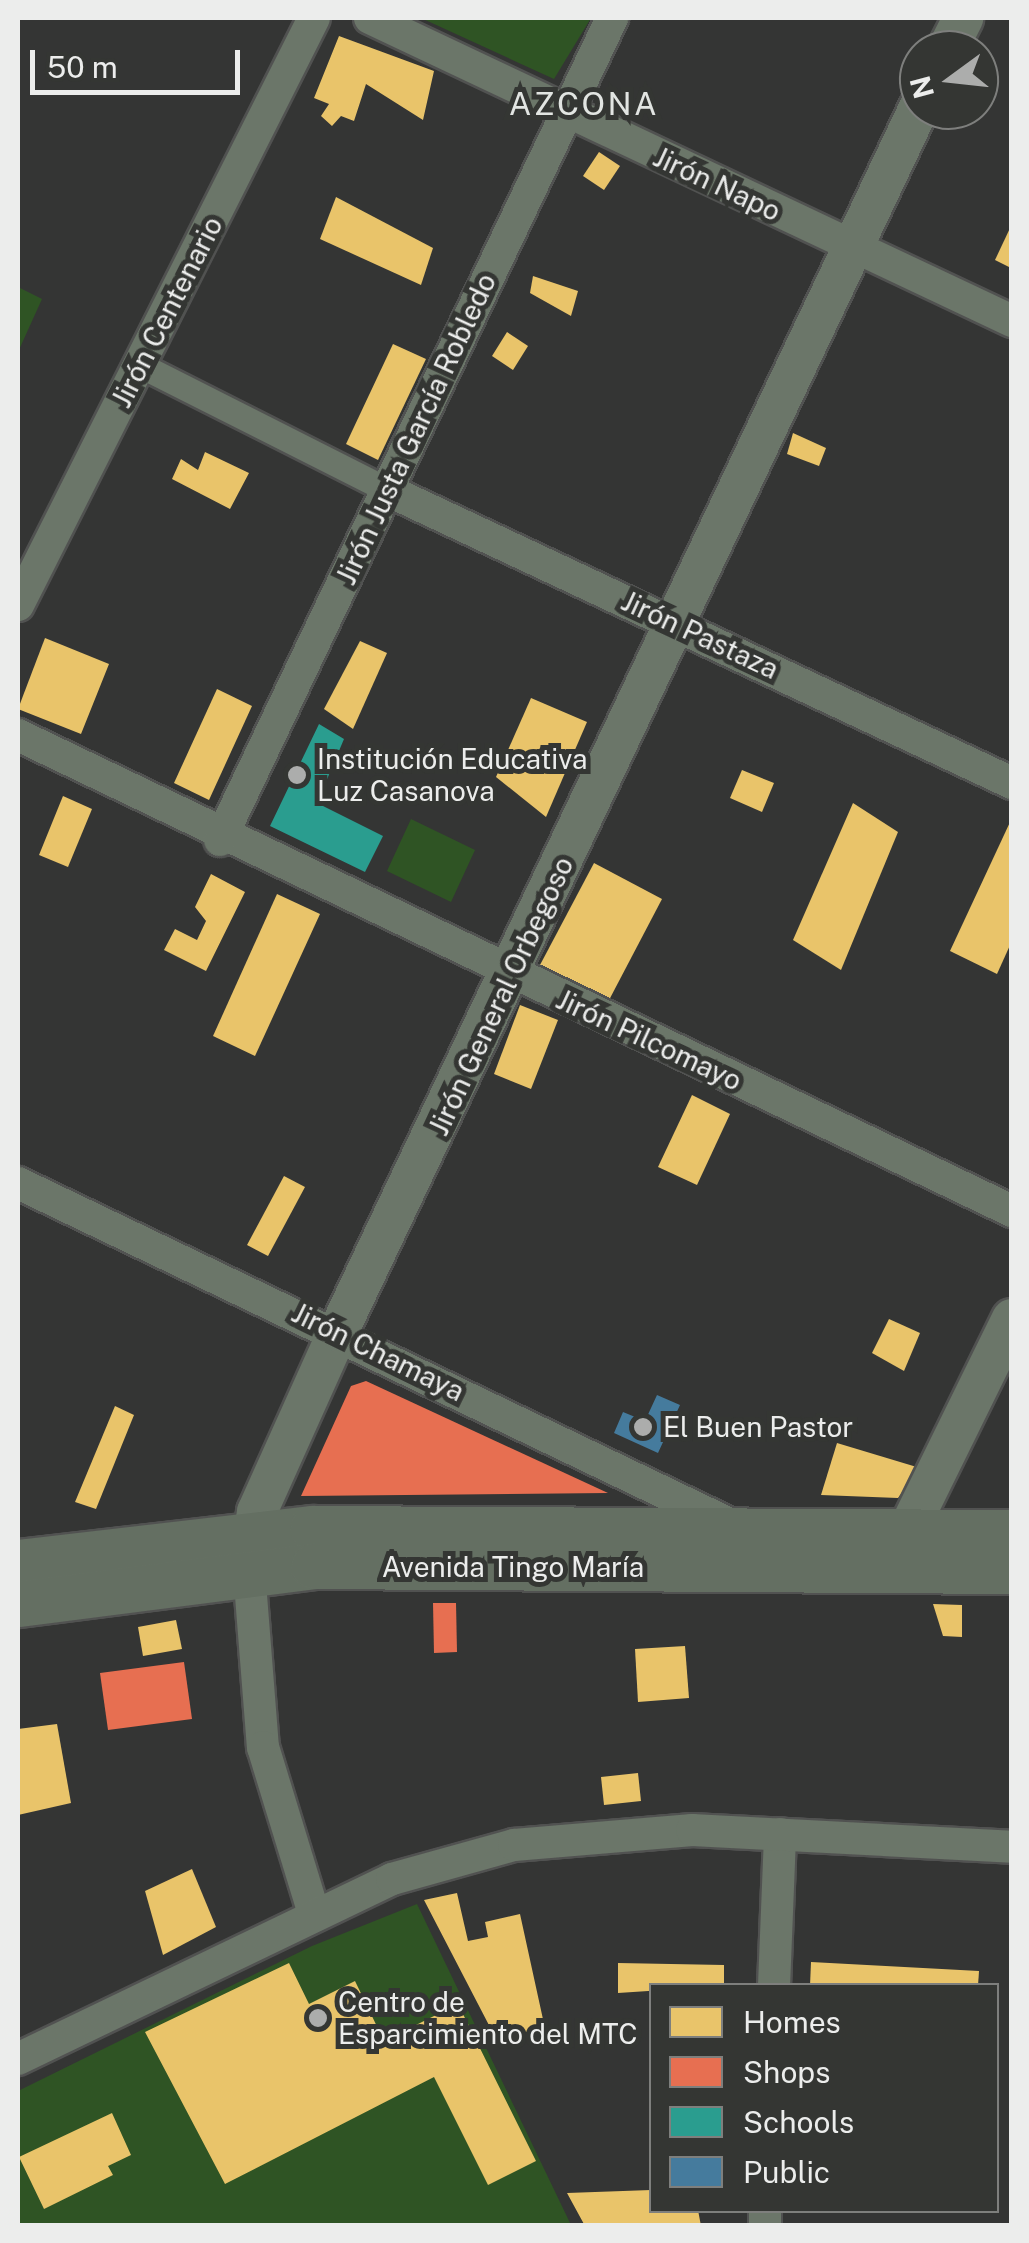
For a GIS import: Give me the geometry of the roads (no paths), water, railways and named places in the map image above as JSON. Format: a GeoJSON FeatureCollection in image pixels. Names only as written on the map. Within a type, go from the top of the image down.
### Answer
{"type":"FeatureCollection","features":[{"type":"Feature","properties":{"kind":"main road","name":"Avenida Tingo María"},"geometry":{"type":"LineString","coordinates":[[18,1562],[736,1526],[909,1547],[1012,1571]]}},
{"type":"Feature","properties":{"kind":"main road","name":"Avenida Tingo María"},"geometry":{"type":"LineString","coordinates":[[18,1604],[251,1550],[909,1547],[1012,1532]]}},
{"type":"Feature","properties":{"kind":"street","name":"Jirón Centenario"},"geometry":{"type":"LineString","coordinates":[[18,605],[314,18]]}},
{"type":"Feature","properties":{"kind":"street","name":"Jirón Napo"},"geometry":{"type":"LineString","coordinates":[[370,18],[566,114],[1012,321]]}},
{"type":"Feature","properties":{"kind":"street","name":"Jirón Justa García Robledo"},"geometry":{"type":"LineString","coordinates":[[220,840],[612,18]]}},
{"type":"Feature","properties":{"kind":"street","name":"Jirón General Orbegoso"},"geometry":{"type":"LineString","coordinates":[[314,1914],[264,1747],[251,1550],[338,1332],[513,977],[674,623],[908,130]]}},
{"type":"Feature","properties":{"kind":"street"},"geometry":{"type":"LineString","coordinates":[[140,365],[387,490]]}},
{"type":"Feature","properties":{"kind":"street","name":"Jirón Pastaza"},"geometry":{"type":"LineString","coordinates":[[387,490],[1012,783]]}},
{"type":"Feature","properties":{"kind":"street","name":"Jirón Pilcomayo"},"geometry":{"type":"LineString","coordinates":[[18,735],[220,840],[1012,1212]]}},
{"type":"Feature","properties":{"kind":"street","name":"Jirón Chamaya"},"geometry":{"type":"LineString","coordinates":[[18,1183],[338,1332],[736,1526]]}},
{"type":"Feature","properties":{"kind":"street"},"geometry":{"type":"LineString","coordinates":[[909,1547],[1012,1319]]}},
{"type":"Feature","properties":{"kind":"street"},"geometry":{"type":"LineString","coordinates":[[18,2059],[392,1879],[514,1845],[692,1830],[1012,1848]]}},
{"type":"Feature","properties":{"kind":"street"},"geometry":{"type":"LineString","coordinates":[[774,1983],[780,1834]]}},
{"type":"Feature","properties":{"kind":"place","name":"Institución Educativa Luz Casanova"},"geometry":{"type":"Point","coordinates":[297,775]}},
{"type":"Feature","properties":{"kind":"place","name":"El Buen Pastor"},"geometry":{"type":"Point","coordinates":[643,1427]}},
{"type":"Feature","properties":{"kind":"place","name":"Centro de Esparcimiento del MTC"},"geometry":{"type":"Point","coordinates":[318,2018]}},
{"type":"Feature","properties":{"kind":"district","name":"AZCONA"},"geometry":{"type":"Point","coordinates":[584,104]}}]}
